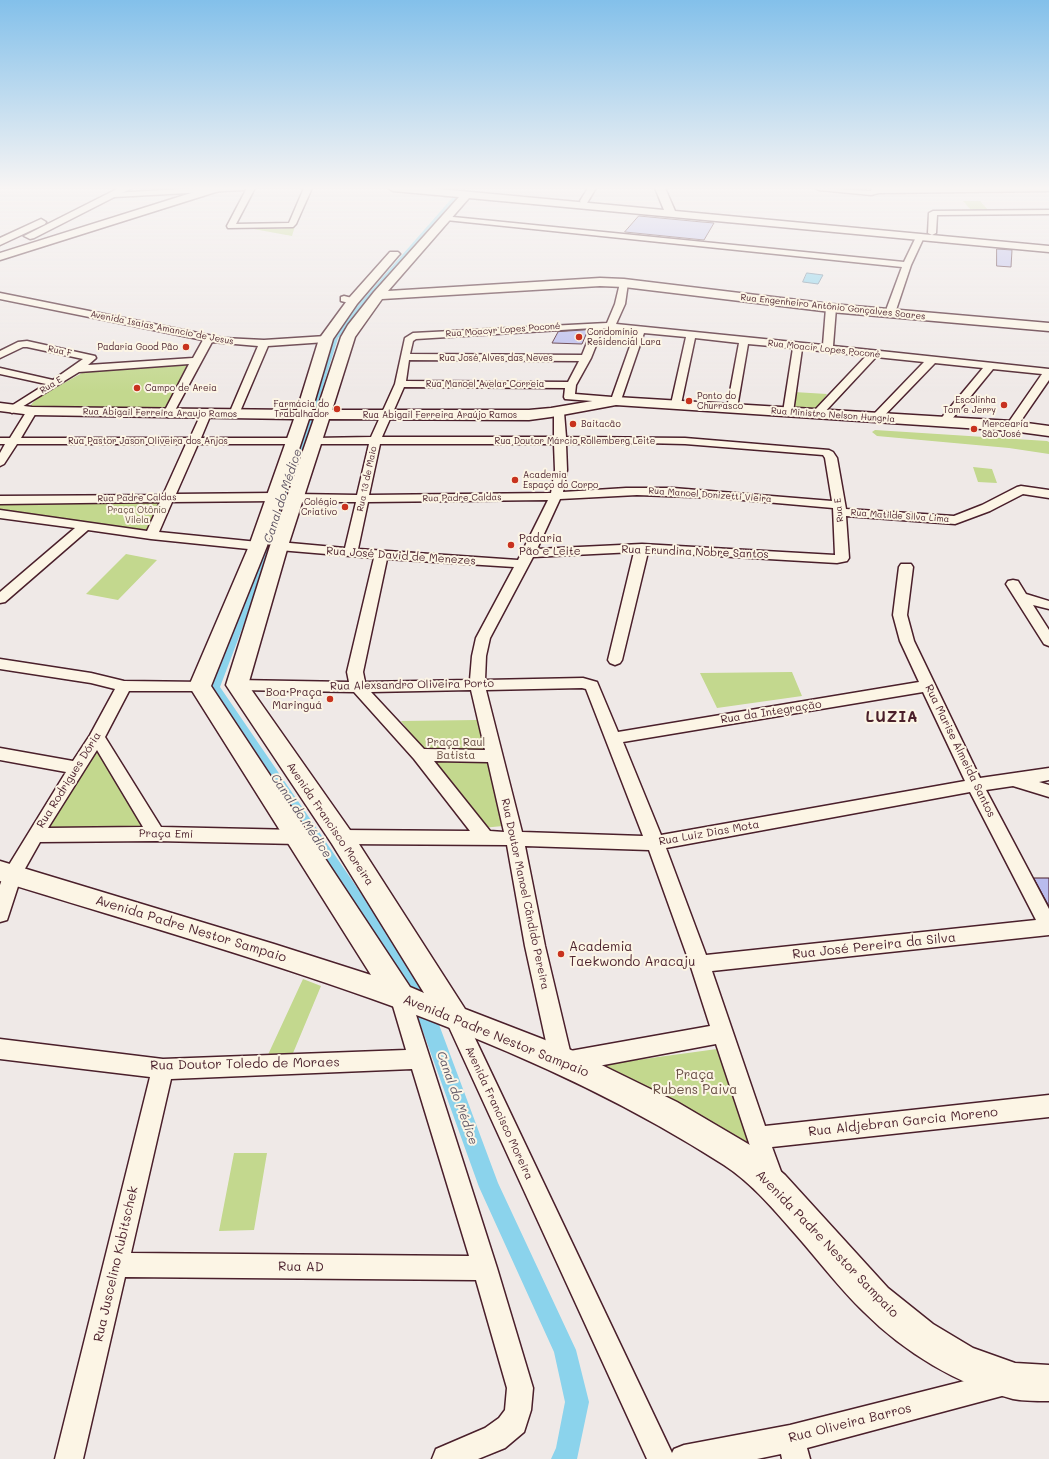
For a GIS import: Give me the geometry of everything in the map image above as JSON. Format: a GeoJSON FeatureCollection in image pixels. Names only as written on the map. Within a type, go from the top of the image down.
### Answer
{"type":"FeatureCollection","features":[{"type":"Feature","properties":{"kind":"street"},"geometry":{"type":"LineString","coordinates":[[0,664],[91,678],[124,686],[235,685],[279,546],[315,441],[313,415],[326,339],[348,300],[389,256]]}},
{"type":"Feature","properties":{"kind":"street"},"geometry":{"type":"LineString","coordinates":[[201,686],[258,546],[295,441],[313,415],[348,337],[355,325],[378,295],[412,256]]}},
{"type":"Feature","properties":{"kind":"street"},"geometry":{"type":"LineString","coordinates":[[820,256],[907,265]]}},
{"type":"Feature","properties":{"kind":"street"},"geometry":{"type":"LineString","coordinates":[[890,313],[911,256]]}},
{"type":"Feature","properties":{"kind":"street","name":"Rua Engenheiro Antônio Gonçalves Soares"},"geometry":{"type":"LineString","coordinates":[[378,295],[600,282],[624,283],[831,308],[1049,327]]}},
{"type":"Feature","properties":{"kind":"street"},"geometry":{"type":"LineString","coordinates":[[610,326],[620,304],[624,283]]}},
{"type":"Feature","properties":{"kind":"street","name":"Avenida Isaías Amancio de Jesus"},"geometry":{"type":"LineString","coordinates":[[0,296],[208,339],[264,343],[326,339]]}},
{"type":"Feature","properties":{"kind":"street"},"geometry":{"type":"LineString","coordinates":[[828,349],[831,308]]}},
{"type":"Feature","properties":{"kind":"street"},"geometry":{"type":"LineString","coordinates":[[571,385],[586,358],[599,325]]}},
{"type":"Feature","properties":{"kind":"street","name":"Rua Moacir Lopes Poconé"},"geometry":{"type":"LineString","coordinates":[[599,325],[1049,372]]}},
{"type":"Feature","properties":{"kind":"street","name":"Rua Moacyr Lopes Poconé"},"geometry":{"type":"LineString","coordinates":[[408,340],[413,336],[599,325]]}},
{"type":"Feature","properties":{"kind":"street"},"geometry":{"type":"LineString","coordinates":[[616,401],[640,330]]}},
{"type":"Feature","properties":{"kind":"street"},"geometry":{"type":"LineString","coordinates":[[676,404],[691,335]]}},
{"type":"Feature","properties":{"kind":"street"},"geometry":{"type":"LineString","coordinates":[[168,414],[208,339]]}},
{"type":"Feature","properties":{"kind":"street","name":"Rua 13 de Maio"},"geometry":{"type":"LineString","coordinates":[[351,552],[364,499],[375,441],[388,415],[400,384],[408,340]]}},
{"type":"Feature","properties":{"kind":"street"},"geometry":{"type":"LineString","coordinates":[[732,408],[744,341]]}},
{"type":"Feature","properties":{"kind":"street"},"geometry":{"type":"LineString","coordinates":[[234,414],[264,343]]}},
{"type":"Feature","properties":{"kind":"street","name":"Rua F"},"geometry":{"type":"LineString","coordinates":[[0,355],[21,344],[27,344],[89,357],[90,360]]}},
{"type":"Feature","properties":{"kind":"street"},"geometry":{"type":"LineString","coordinates":[[788,412],[798,346]]}},
{"type":"Feature","properties":{"kind":"street"},"geometry":{"type":"LineString","coordinates":[[817,414],[873,354]]}},
{"type":"Feature","properties":{"kind":"street","name":"Rua José Alves das Neves"},"geometry":{"type":"LineString","coordinates":[[406,357],[586,358]]}},
{"type":"Feature","properties":{"kind":"street","name":"Rua E"},"geometry":{"type":"LineString","coordinates":[[6,409],[54,383],[90,360]]}},
{"type":"Feature","properties":{"kind":"street"},"geometry":{"type":"LineString","coordinates":[[876,418],[932,360]]}},
{"type":"Feature","properties":{"kind":"street"},"geometry":{"type":"LineString","coordinates":[[77,369],[196,361]]}},
{"type":"Feature","properties":{"kind":"street"},"geometry":{"type":"LineString","coordinates":[[944,422],[990,366]]}},
{"type":"Feature","properties":{"kind":"street"},"geometry":{"type":"LineString","coordinates":[[0,372],[54,383]]}},
{"type":"Feature","properties":{"kind":"street"},"geometry":{"type":"LineString","coordinates":[[1012,426],[1049,372]]}},
{"type":"Feature","properties":{"kind":"street","name":"Rua Manoel Avelar Correia"},"geometry":{"type":"LineString","coordinates":[[400,384],[571,385]]}},
{"type":"Feature","properties":{"kind":"street","name":"Rua Ministro Nelson Hungria"},"geometry":{"type":"LineString","coordinates":[[571,385],[568,395],[572,398],[1012,426],[1049,431]]}},
{"type":"Feature","properties":{"kind":"street","name":"Rua Ministro Nelson Hungria"},"geometry":{"type":"LineString","coordinates":[[559,412],[588,405],[616,401]]}},
{"type":"Feature","properties":{"kind":"street","name":"Rua Abigail Ferreira Araujo Ramos"},"geometry":{"type":"LineString","coordinates":[[6,409],[168,414],[313,415]]}},
{"type":"Feature","properties":{"kind":"street"},"geometry":{"type":"LineString","coordinates":[[0,462],[32,411]]}},
{"type":"Feature","properties":{"kind":"street","name":"Rua Abigail Ferreira Araújo Ramos"},"geometry":{"type":"LineString","coordinates":[[313,415],[529,415],[559,412]]}},
{"type":"Feature","properties":{"kind":"street","name":"Rua Doutor Manoel Cândido Pereira"},"geometry":{"type":"LineString","coordinates":[[559,412],[561,470],[556,496],[526,559],[483,638],[479,656],[477,685],[493,756],[515,839],[535,946],[563,1061]]}},
{"type":"Feature","properties":{"kind":"street"},"geometry":{"type":"LineString","coordinates":[[151,535],[206,414]]}},
{"type":"Feature","properties":{"kind":"street","name":"Rua Pastor Jason Oliveira dos Anjos"},"geometry":{"type":"LineString","coordinates":[[0,441],[295,441]]}},
{"type":"Feature","properties":{"kind":"street","name":"Rua Doutor Márcio Rollemberg Leite"},"geometry":{"type":"LineString","coordinates":[[315,441],[685,441],[825,452],[829,454],[831,458]]}},
{"type":"Feature","properties":{"kind":"street","name":"Rua E"},"geometry":{"type":"LineString","coordinates":[[831,458],[839,508],[843,555],[842,558],[837,560]]}},
{"type":"Feature","properties":{"kind":"street","name":"Rua Matilde Silva Lima"},"geometry":{"type":"LineString","coordinates":[[839,508],[955,520],[986,508],[1021,490],[1049,494]]}},
{"type":"Feature","properties":{"kind":"street","name":"Rua Manoel Donizetti Vieira"},"geometry":{"type":"LineString","coordinates":[[556,496],[649,491],[687,492],[839,508]]}},
{"type":"Feature","properties":{"kind":"street","name":"Rua Padre Caldas"},"geometry":{"type":"LineString","coordinates":[[296,498],[364,499],[556,496]]}},
{"type":"Feature","properties":{"kind":"street","name":"Rua Padre Caldas"},"geometry":{"type":"LineString","coordinates":[[0,500],[274,497]]}},
{"type":"Feature","properties":{"kind":"street"},"geometry":{"type":"LineString","coordinates":[[0,514],[84,527],[258,546]]}},
{"type":"Feature","properties":{"kind":"street"},"geometry":{"type":"LineString","coordinates":[[0,599],[84,527]]}},
{"type":"Feature","properties":{"kind":"street","name":"Rua José David de Menezes"},"geometry":{"type":"LineString","coordinates":[[279,546],[381,555],[526,559]]}},
{"type":"Feature","properties":{"kind":"street"},"geometry":{"type":"LineString","coordinates":[[615,660],[642,548]]}},
{"type":"Feature","properties":{"kind":"street","name":"Rua Erundina Nobre Santos"},"geometry":{"type":"LineString","coordinates":[[526,559],[642,548],[700,556],[837,560]]}},
{"type":"Feature","properties":{"kind":"street"},"geometry":{"type":"LineString","coordinates":[[381,555],[355,672],[358,687],[420,755],[485,838]]}},
{"type":"Feature","properties":{"kind":"street","name":"Rua Marise Almeida Santos"},"geometry":{"type":"LineString","coordinates":[[906,567],[900,615],[907,641],[975,785],[1049,927]]}},
{"type":"Feature","properties":{"kind":"street"},"geometry":{"type":"LineString","coordinates":[[1013,584],[1049,642]]}},
{"type":"Feature","properties":{"kind":"street"},"geometry":{"type":"LineString","coordinates":[[1022,597],[1049,605]]}},
{"type":"Feature","properties":{"kind":"street","name":"Rua Alexsandro Oliveira Porto"},"geometry":{"type":"LineString","coordinates":[[235,685],[358,687],[588,684],[592,686],[614,738]]}},
{"type":"Feature","properties":{"kind":"street","name":"Avenida Francisco Moreira"},"geometry":{"type":"LineString","coordinates":[[235,685],[341,837],[450,1015],[661,1459]]}},
{"type":"Feature","properties":{"kind":"street","name":"Rua Rodrigues Dória"},"geometry":{"type":"LineString","coordinates":[[0,914],[6,872],[34,835],[96,737],[124,686]]}},
{"type":"Feature","properties":{"kind":"street"},"geometry":{"type":"LineString","coordinates":[[201,686],[402,997],[418,1059],[520,1388],[518,1410],[514,1422],[510,1428],[495,1438],[446,1459]]}},
{"type":"Feature","properties":{"kind":"street","name":"Rua da Integração"},"geometry":{"type":"LineString","coordinates":[[614,738],[928,686]]}},
{"type":"Feature","properties":{"kind":"street"},"geometry":{"type":"LineString","coordinates":[[96,737],[156,834]]}},
{"type":"Feature","properties":{"kind":"street"},"geometry":{"type":"LineString","coordinates":[[614,738],[700,964],[774,1186]]}},
{"type":"Feature","properties":{"kind":"street"},"geometry":{"type":"LineString","coordinates":[[0,754],[76,768]]}},
{"type":"Feature","properties":{"kind":"street"},"geometry":{"type":"LineString","coordinates":[[420,755],[493,756]]}},
{"type":"Feature","properties":{"kind":"street","name":"Rua Luiz Dias Mota"},"geometry":{"type":"LineString","coordinates":[[341,837],[485,838],[655,843],[975,785],[1049,774]]}},
{"type":"Feature","properties":{"kind":"street"},"geometry":{"type":"LineString","coordinates":[[1016,780],[1049,791]]}},
{"type":"Feature","properties":{"kind":"street","name":"Praça Emi"},"geometry":{"type":"LineString","coordinates":[[34,835],[156,834],[298,837]]}},
{"type":"Feature","properties":{"kind":"street","name":"Avenida Padre Nestor Sampaio"},"geometry":{"type":"LineString","coordinates":[[6,872],[266,952],[402,997],[563,1061],[666,1112],[739,1156],[774,1186],[876,1300],[920,1337],[964,1363],[1015,1381],[1049,1383]]}},
{"type":"Feature","properties":{"kind":"street","name":"Rua José Pereira da Silva"},"geometry":{"type":"LineString","coordinates":[[700,964],[1049,927]]}},
{"type":"Feature","properties":{"kind":"street"},"geometry":{"type":"LineString","coordinates":[[563,1061],[722,1033]]}},
{"type":"Feature","properties":{"kind":"street","name":"Rua Doutor Toledo de Moraes"},"geometry":{"type":"LineString","coordinates":[[0,1048],[163,1069],[418,1059]]}},
{"type":"Feature","properties":{"kind":"street","name":"Rua Juscelino Kubitschek"},"geometry":{"type":"LineString","coordinates":[[69,1459],[163,1069]]}},
{"type":"Feature","properties":{"kind":"street","name":"Rua Aldjebran Garcia Moreno"},"geometry":{"type":"LineString","coordinates":[[758,1138],[1049,1106]]}},
{"type":"Feature","properties":{"kind":"street","name":"Rua AD"},"geometry":{"type":"LineString","coordinates":[[116,1265],[484,1268]]}},
{"type":"Feature","properties":{"kind":"street","name":"Rua Oliveira Barros"},"geometry":{"type":"LineString","coordinates":[[684,1459],[793,1449],[1015,1381]]}},
{"type":"Feature","properties":{"kind":"green space"},"geometry":{"type":"Polygon","coordinates":[[[196,361],[166,410],[33,409],[30,406],[37,398],[82,373],[196,361]]]}},
{"type":"Feature","properties":{"kind":"green space"},"geometry":{"type":"Polygon","coordinates":[[[794,392],[827,394],[815,411],[793,409],[794,392]]]}},
{"type":"Feature","properties":{"kind":"green space"},"geometry":{"type":"Polygon","coordinates":[[[875,430],[1047,441],[1049,442],[1049,454],[1009,448],[877,436],[872,432],[875,430]]]}},
{"type":"Feature","properties":{"kind":"green space"},"geometry":{"type":"Polygon","coordinates":[[[973,467],[992,469],[997,483],[978,482],[973,467]]]}},
{"type":"Feature","properties":{"kind":"green space","name":"Praça Otônio Vilela"},"geometry":{"type":"Polygon","coordinates":[[[160,501],[146,531],[0,510],[0,505],[160,501]]]}},
{"type":"Feature","properties":{"kind":"green space"},"geometry":{"type":"Polygon","coordinates":[[[126,554],[157,560],[118,600],[86,594],[126,554]]]}},
{"type":"Feature","properties":{"kind":"green space"},"geometry":{"type":"Polygon","coordinates":[[[792,672],[802,696],[717,708],[700,673],[792,672]]]}},
{"type":"Feature","properties":{"kind":"green space","name":"Praça Raul Batista"},"geometry":{"type":"Polygon","coordinates":[[[477,720],[503,826],[482,828],[401,721],[477,720]]]}},
{"type":"Feature","properties":{"kind":"green space"},"geometry":{"type":"Polygon","coordinates":[[[96,748],[146,829],[45,831],[96,748]]]}},
{"type":"Feature","properties":{"kind":"green space"},"geometry":{"type":"Polygon","coordinates":[[[303,979],[321,986],[291,1058],[266,1059],[303,979]]]}},
{"type":"Feature","properties":{"kind":"green space","name":"Praça Rubens Paiva"},"geometry":{"type":"Polygon","coordinates":[[[717,1049],[750,1148],[600,1065],[717,1049]]]}},
{"type":"Feature","properties":{"kind":"green space"},"geometry":{"type":"Polygon","coordinates":[[[234,1153],[267,1153],[254,1230],[219,1231],[234,1153]]]}},
{"type":"Feature","properties":{"kind":"water"},"geometry":{"type":"Polygon","coordinates":[[[807,273],[823,275],[818,284],[803,282],[807,273]]]}},
{"type":"Feature","properties":{"kind":"building"},"geometry":{"type":"Polygon","coordinates":[[[997,256],[1012,256],[1011,267],[997,266],[997,256]]]}},
{"type":"Feature","properties":{"kind":"building"},"geometry":{"type":"Polygon","coordinates":[[[588,330],[582,344],[552,343],[558,332],[588,330]]]}},
{"type":"Feature","properties":{"kind":"building"},"geometry":{"type":"Polygon","coordinates":[[[1034,878],[1049,878],[1049,906],[1034,878]]]}},
{"type":"Feature","properties":{"kind":"waterway","name":"Canal do Médice"},"geometry":{"type":"LineString","coordinates":[[404,256],[334,337],[269,542],[213,687],[416,987],[489,1187],[565,1350],[577,1402],[567,1453],[563,1459]]}},
{"type":"Feature","properties":{"kind":"place","name":"Condomínio Residencial Lara"},"geometry":{"type":"Point","coordinates":[579,337]}},
{"type":"Feature","properties":{"kind":"place","name":"Padaria Good Pão"},"geometry":{"type":"Point","coordinates":[186,347]}},
{"type":"Feature","properties":{"kind":"place","name":"Campo de Areia"},"geometry":{"type":"Point","coordinates":[137,388]}},
{"type":"Feature","properties":{"kind":"place","name":"Ponto do Churrasco"},"geometry":{"type":"Point","coordinates":[689,401]}},
{"type":"Feature","properties":{"kind":"place","name":"Escolinha Tom e Jerry"},"geometry":{"type":"Point","coordinates":[1004,405]}},
{"type":"Feature","properties":{"kind":"place","name":"Farmácia do Trabalhador"},"geometry":{"type":"Point","coordinates":[337,409]}},
{"type":"Feature","properties":{"kind":"place","name":"Baitacão"},"geometry":{"type":"Point","coordinates":[573,424]}},
{"type":"Feature","properties":{"kind":"place","name":"Mercearia São José"},"geometry":{"type":"Point","coordinates":[974,429]}},
{"type":"Feature","properties":{"kind":"place","name":"Academia Espaço do Corpo"},"geometry":{"type":"Point","coordinates":[515,480]}},
{"type":"Feature","properties":{"kind":"place","name":"Colégio Criativo"},"geometry":{"type":"Point","coordinates":[345,507]}},
{"type":"Feature","properties":{"kind":"place","name":"Padaria Pão e Leite"},"geometry":{"type":"Point","coordinates":[511,545]}},
{"type":"Feature","properties":{"kind":"place","name":"Boa Praça Maringuá"},"geometry":{"type":"Point","coordinates":[330,699]}},
{"type":"Feature","properties":{"kind":"place","name":"Academia Taekwondo Aracaju"},"geometry":{"type":"Point","coordinates":[561,954]}},
{"type":"Feature","properties":{"kind":"district","name":"LUZIA"},"geometry":{"type":"Point","coordinates":[892,717]}}]}
